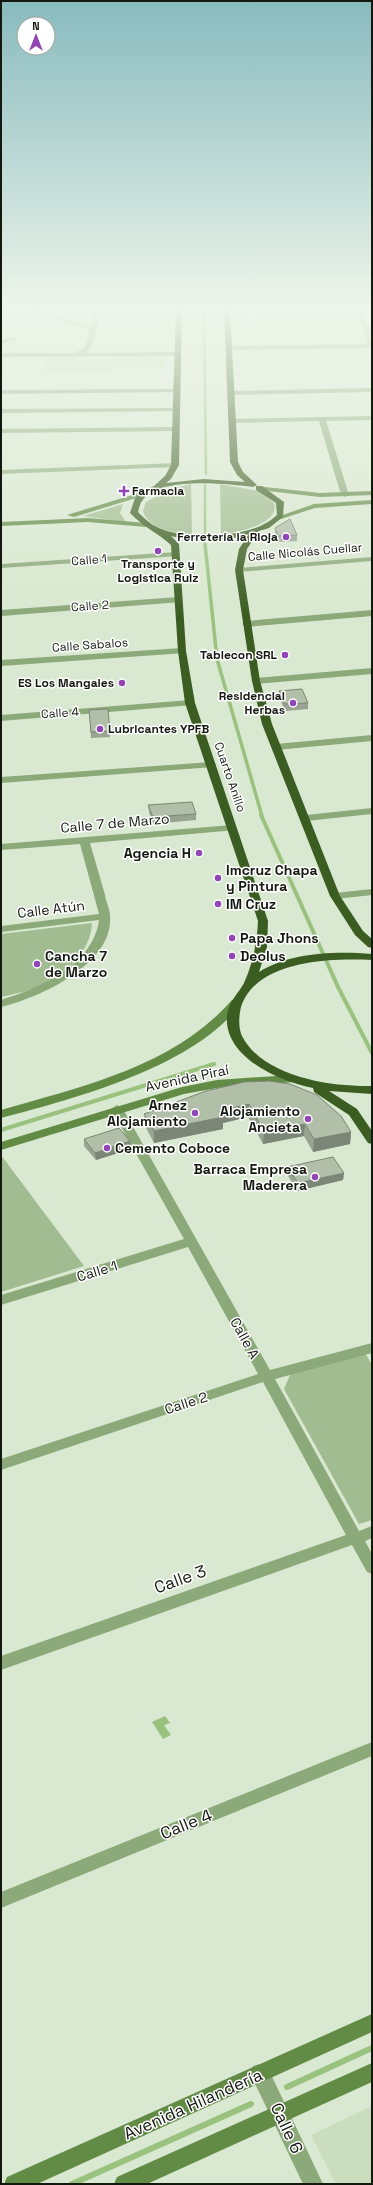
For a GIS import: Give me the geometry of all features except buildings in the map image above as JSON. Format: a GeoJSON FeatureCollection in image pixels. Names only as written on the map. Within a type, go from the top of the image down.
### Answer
{"type":"FeatureCollection","features":[{"type":"Feature","properties":{"kind":"highway"},"geometry":{"type":"LineString","coordinates":[[154,489],[188,481],[218,481],[256,487],[272,494],[280,501],[284,509],[281,517],[276,522],[256,532],[222,537],[187,537],[161,531],[146,525],[134,513],[134,506],[145,494],[154,489],[168,477],[176,465],[176,412]]}},
{"type":"Feature","properties":{"kind":"highway"},"geometry":{"type":"LineString","coordinates":[[232,412],[234,462],[240,473],[256,487]]}},
{"type":"Feature","properties":{"kind":"highway","name":"Cuarto Anillo"},"geometry":{"type":"LineString","coordinates":[[161,531],[175,544],[182,651],[190,703],[263,921],[263,942],[260,957],[248,986]]}},
{"type":"Feature","properties":{"kind":"highway"},"geometry":{"type":"LineString","coordinates":[[256,532],[244,544],[239,557],[239,570],[246,624],[256,681],[276,747],[306,818],[335,896],[359,933],[372,945]]}},
{"type":"Feature","properties":{"kind":"highway"},"geometry":{"type":"LineString","coordinates":[[368,1090],[337,1090],[310,1085],[290,1079],[270,1069],[254,1057],[242,1044],[235,1030],[233,1016],[236,1002],[248,986],[267,972],[298,960],[324,955],[354,955],[372,957]]}},
{"type":"Feature","properties":{"kind":"highway"},"geometry":{"type":"LineString","coordinates":[[310,1085],[330,1095],[353,1112],[372,1140]]}},
{"type":"Feature","properties":{"kind":"street"},"geometry":{"type":"LineString","coordinates":[[232,421],[372,418]]}},
{"type":"Feature","properties":{"kind":"street"},"geometry":{"type":"LineString","coordinates":[[322,419],[345,495]]}},
{"type":"Feature","properties":{"kind":"street"},"geometry":{"type":"LineString","coordinates":[[1,431],[176,429]]}},
{"type":"Feature","properties":{"kind":"street"},"geometry":{"type":"LineString","coordinates":[[1,472],[176,465]]}},
{"type":"Feature","properties":{"kind":"street"},"geometry":{"type":"LineString","coordinates":[[256,487],[310,494],[345,495],[372,493]]}},
{"type":"Feature","properties":{"kind":"street"},"geometry":{"type":"LineString","coordinates":[[51,520],[102,508],[145,494]]}},
{"type":"Feature","properties":{"kind":"street"},"geometry":{"type":"LineString","coordinates":[[281,517],[314,506],[372,502]]}},
{"type":"Feature","properties":{"kind":"street"},"geometry":{"type":"LineString","coordinates":[[1,524],[51,520],[101,521],[146,525]]}},
{"type":"Feature","properties":{"kind":"street","name":"Calle 1"},"geometry":{"type":"LineString","coordinates":[[1,566],[176,554]]}},
{"type":"Feature","properties":{"kind":"street","name":"Calle Nicolás Cuellar"},"geometry":{"type":"LineString","coordinates":[[239,570],[372,559]]}},
{"type":"Feature","properties":{"kind":"street","name":"Calle 2"},"geometry":{"type":"LineString","coordinates":[[1,613],[178,600]]}},
{"type":"Feature","properties":{"kind":"street"},"geometry":{"type":"LineString","coordinates":[[246,624],[372,613]]}},
{"type":"Feature","properties":{"kind":"street","name":"Calle Sabalos"},"geometry":{"type":"LineString","coordinates":[[1,664],[182,651]]}},
{"type":"Feature","properties":{"kind":"street"},"geometry":{"type":"LineString","coordinates":[[256,681],[372,671]]}},
{"type":"Feature","properties":{"kind":"street","name":"Calle 4"},"geometry":{"type":"LineString","coordinates":[[1,718],[190,703]]}},
{"type":"Feature","properties":{"kind":"street"},"geometry":{"type":"LineString","coordinates":[[276,747],[372,738]]}},
{"type":"Feature","properties":{"kind":"street"},"geometry":{"type":"LineString","coordinates":[[1,780],[211,765]]}},
{"type":"Feature","properties":{"kind":"street"},"geometry":{"type":"LineString","coordinates":[[306,818],[372,811]]}},
{"type":"Feature","properties":{"kind":"street","name":"Calle 7 de Marzo"},"geometry":{"type":"LineString","coordinates":[[1,847],[232,828]]}},
{"type":"Feature","properties":{"kind":"street"},"geometry":{"type":"LineString","coordinates":[[1,1004],[49,986],[72,970],[96,946],[106,926],[105,916],[84,840]]}},
{"type":"Feature","properties":{"kind":"street"},"geometry":{"type":"LineString","coordinates":[[335,896],[372,892]]}},
{"type":"Feature","properties":{"kind":"street","name":"Calle Atún"},"geometry":{"type":"LineString","coordinates":[[1,929],[105,916]]}},
{"type":"Feature","properties":{"kind":"street","name":"Avenida Piraí"},"geometry":{"type":"LineString","coordinates":[[1,1114],[108,1080],[166,1057],[195,1040],[219,1022],[236,1002]]}},
{"type":"Feature","properties":{"kind":"street","name":"Avenida Piraí"},"geometry":{"type":"LineString","coordinates":[[1,1146],[117,1109],[182,1091],[217,1084],[290,1079]]}},
{"type":"Feature","properties":{"kind":"street","name":"Calle A"},"geometry":{"type":"LineString","coordinates":[[117,1109],[192,1241],[372,1568]]}},
{"type":"Feature","properties":{"kind":"street","name":"Calle 1"},"geometry":{"type":"LineString","coordinates":[[1,1300],[192,1241]]}},
{"type":"Feature","properties":{"kind":"street","name":"Calle 2"},"geometry":{"type":"LineString","coordinates":[[1,1465],[266,1376],[372,1348]]}},
{"type":"Feature","properties":{"kind":"street","name":"Calle 3"},"geometry":{"type":"LineString","coordinates":[[1,1663],[355,1536],[372,1532]]}},
{"type":"Feature","properties":{"kind":"street","name":"Calle 4"},"geometry":{"type":"LineString","coordinates":[[1,1900],[372,1749]]}},
{"type":"Feature","properties":{"kind":"street","name":"Avenida Hilandería"},"geometry":{"type":"LineString","coordinates":[[14,2184],[372,2023]]}},
{"type":"Feature","properties":{"kind":"street"},"geometry":{"type":"LineString","coordinates":[[124,2184],[372,2072]]}},
{"type":"Feature","properties":{"kind":"street","name":"Calle 6"},"geometry":{"type":"LineString","coordinates":[[260,2073],[312,2184]]}},
{"type":"Feature","properties":{"kind":"shaded area"},"geometry":{"type":"Polygon","coordinates":[[[191,484],[192,534],[178,533],[163,529],[156,526],[146,517],[143,511],[146,502],[170,489],[191,484]]]}},
{"type":"Feature","properties":{"kind":"shaded area"},"geometry":{"type":"Polygon","coordinates":[[[220,484],[259,491],[274,503],[274,510],[271,517],[255,526],[236,532],[221,534],[220,484]]]}},
{"type":"Feature","properties":{"kind":"shaded area"},"geometry":{"type":"Polygon","coordinates":[[[123,504],[120,513],[126,522],[83,516],[123,504]]]}},
{"type":"Feature","properties":{"kind":"shaded area","name":"Cancha 7 de Marzo"},"geometry":{"type":"Polygon","coordinates":[[[92,923],[87,944],[81,954],[66,970],[47,983],[24,992],[1,997],[1,934],[92,923]]]}},
{"type":"Feature","properties":{"kind":"shaded area"},"geometry":{"type":"Polygon","coordinates":[[[1,1155],[84,1266],[1,1292],[1,1155]]]}},
{"type":"Feature","properties":{"kind":"shaded area"},"geometry":{"type":"Polygon","coordinates":[[[365,1353],[372,1365],[372,1520],[359,1524],[284,1389],[290,1375],[296,1372],[365,1353]]]}},
{"type":"Feature","properties":{"kind":"shaded area"},"geometry":{"type":"Polygon","coordinates":[[[165,1716],[170,1723],[164,1725],[171,1735],[163,1739],[152,1722],[165,1716]]]}},
{"type":"Feature","properties":{"kind":"shaded area"},"geometry":{"type":"Polygon","coordinates":[[[372,2106],[372,2184],[336,2184],[311,2135],[372,2106]]]}},
{"type":"Feature","properties":{"kind":"waterway"},"geometry":{"type":"LineString","coordinates":[[205,412],[206,474]]}},
{"type":"Feature","properties":{"kind":"waterway"},"geometry":{"type":"LineString","coordinates":[[205,485],[205,534]]}},
{"type":"Feature","properties":{"kind":"waterway"},"geometry":{"type":"LineString","coordinates":[[205,544],[217,659],[262,816]]}},
{"type":"Feature","properties":{"kind":"waterway"},"geometry":{"type":"LineString","coordinates":[[261,815],[338,987],[372,1053]]}},
{"type":"Feature","properties":{"kind":"waterway"},"geometry":{"type":"LineString","coordinates":[[1,1130],[214,1064]]}},
{"type":"Feature","properties":{"kind":"waterway"},"geometry":{"type":"LineString","coordinates":[[287,2087],[372,2048]]}},
{"type":"Feature","properties":{"kind":"waterway"},"geometry":{"type":"LineString","coordinates":[[72,2184],[251,2104]]}},
{"type":"Feature","properties":{"kind":"place","name":"Farmacia"},"geometry":{"type":"Point","coordinates":[124,491]}},
{"type":"Feature","properties":{"kind":"place","name":"Ferretería la Rioja"},"geometry":{"type":"Point","coordinates":[286,537]}},
{"type":"Feature","properties":{"kind":"place","name":"Transporte y Logistica Ruiz"},"geometry":{"type":"Point","coordinates":[158,551]}},
{"type":"Feature","properties":{"kind":"place","name":"Tablecon SRL"},"geometry":{"type":"Point","coordinates":[285,655]}},
{"type":"Feature","properties":{"kind":"place","name":"ES Los Mangales"},"geometry":{"type":"Point","coordinates":[122,683]}},
{"type":"Feature","properties":{"kind":"place","name":"Residencial Herbas"},"geometry":{"type":"Point","coordinates":[293,703]}},
{"type":"Feature","properties":{"kind":"place","name":"Lubricantes YPFB"},"geometry":{"type":"Point","coordinates":[100,729]}},
{"type":"Feature","properties":{"kind":"place","name":"Agencia H"},"geometry":{"type":"Point","coordinates":[199,853]}},
{"type":"Feature","properties":{"kind":"place","name":"Imcruz Chapa y Pintura"},"geometry":{"type":"Point","coordinates":[218,878]}},
{"type":"Feature","properties":{"kind":"place","name":"IM Cruz"},"geometry":{"type":"Point","coordinates":[218,904]}},
{"type":"Feature","properties":{"kind":"place","name":"Papa Jhons"},"geometry":{"type":"Point","coordinates":[232,938]}},
{"type":"Feature","properties":{"kind":"place","name":"Deolus"},"geometry":{"type":"Point","coordinates":[232,956]}},
{"type":"Feature","properties":{"kind":"place","name":"Cancha 7 de Marzo"},"geometry":{"type":"Point","coordinates":[37,964]}},
{"type":"Feature","properties":{"kind":"place","name":"Arnez Alojamiento"},"geometry":{"type":"Point","coordinates":[195,1113]}},
{"type":"Feature","properties":{"kind":"place","name":"Alojamiento Ancieta"},"geometry":{"type":"Point","coordinates":[308,1119]}},
{"type":"Feature","properties":{"kind":"place","name":"Cemento Coboce"},"geometry":{"type":"Point","coordinates":[107,1148]}},
{"type":"Feature","properties":{"kind":"place","name":"Barraca Empresa Maderera"},"geometry":{"type":"Point","coordinates":[315,1177]}}]}
